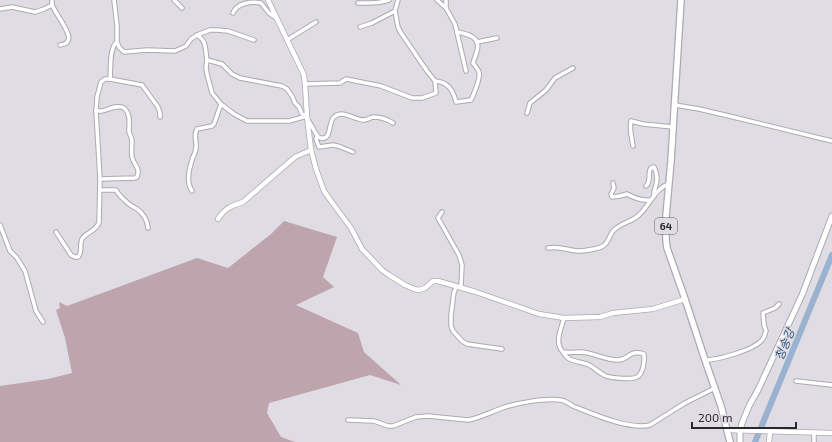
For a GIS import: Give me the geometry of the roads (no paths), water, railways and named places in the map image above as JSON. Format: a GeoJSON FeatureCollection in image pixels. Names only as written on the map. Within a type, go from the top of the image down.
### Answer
{"type":"FeatureCollection","features":[{"type":"Feature","properties":{"kind":"main road","name":"64"},"geometry":{"type":"LineString","coordinates":[[681,0],[675,105],[666,216],[666,240],[667,248],[722,406],[730,442]]}},
{"type":"Feature","properties":{"kind":"main road"},"geometry":{"type":"LineString","coordinates":[[740,442],[743,431],[742,423],[802,295],[832,216]]}},
{"type":"Feature","properties":{"kind":"street"},"geometry":{"type":"LineString","coordinates":[[52,0],[52,5],[68,34],[67,42],[60,45]]}},
{"type":"Feature","properties":{"kind":"street"},"geometry":{"type":"LineString","coordinates":[[114,0],[117,25],[117,42],[119,47],[124,52],[146,50],[175,51],[186,46],[191,39],[197,35],[210,30],[228,31],[254,40]]}},
{"type":"Feature","properties":{"kind":"street"},"geometry":{"type":"LineString","coordinates":[[174,0],[182,8]]}},
{"type":"Feature","properties":{"kind":"street"},"geometry":{"type":"LineString","coordinates":[[268,0],[302,68],[305,84],[311,150],[324,191],[351,228],[362,249],[382,270],[414,289],[419,290],[425,288],[433,281],[438,281],[539,314],[564,318],[600,317],[613,313],[649,310],[685,299]]}},
{"type":"Feature","properties":{"kind":"street"},"geometry":{"type":"LineString","coordinates":[[358,3],[375,3],[389,0]]}},
{"type":"Feature","properties":{"kind":"street"},"geometry":{"type":"LineString","coordinates":[[305,84],[340,83],[346,79],[381,86],[412,98],[422,98],[436,93],[435,81],[426,71],[398,27],[395,11],[398,0]]}},
{"type":"Feature","properties":{"kind":"street"},"geometry":{"type":"LineString","coordinates":[[437,0],[446,8],[455,24],[466,71]]}},
{"type":"Feature","properties":{"kind":"street"},"geometry":{"type":"LineString","coordinates":[[446,0],[446,8]]}},
{"type":"Feature","properties":{"kind":"street"},"geometry":{"type":"LineString","coordinates":[[233,13],[236,7],[242,4],[258,2],[261,3],[269,13],[276,18]]}},
{"type":"Feature","properties":{"kind":"street"},"geometry":{"type":"LineString","coordinates":[[0,9],[12,7],[35,12],[52,5]]}},
{"type":"Feature","properties":{"kind":"street"},"geometry":{"type":"LineString","coordinates":[[360,27],[372,23],[395,11]]}},
{"type":"Feature","properties":{"kind":"street"},"geometry":{"type":"LineString","coordinates":[[287,40],[316,22]]}},
{"type":"Feature","properties":{"kind":"street"},"geometry":{"type":"LineString","coordinates":[[435,81],[446,84],[454,95],[456,102],[471,100],[480,75],[473,63],[478,46],[473,37],[468,34],[457,32]]}},
{"type":"Feature","properties":{"kind":"street"},"geometry":{"type":"LineString","coordinates":[[197,35],[202,38],[204,43],[207,60],[206,74],[212,93],[220,104],[234,114],[247,120],[289,121],[307,117]]}},
{"type":"Feature","properties":{"kind":"street"},"geometry":{"type":"LineString","coordinates":[[477,42],[497,38]]}},
{"type":"Feature","properties":{"kind":"street"},"geometry":{"type":"LineString","coordinates":[[110,79],[112,49],[114,44],[117,42]]}},
{"type":"Feature","properties":{"kind":"street"},"geometry":{"type":"LineString","coordinates":[[207,60],[222,64],[232,74],[240,78],[282,86],[292,96],[302,114],[307,117],[312,124],[319,147],[338,146],[353,152]]}},
{"type":"Feature","properties":{"kind":"street"},"geometry":{"type":"LineString","coordinates":[[527,113],[530,103],[546,90],[555,78],[573,68]]}},
{"type":"Feature","properties":{"kind":"street"},"geometry":{"type":"LineString","coordinates":[[56,232],[71,254],[78,257],[80,256],[81,252],[81,240],[96,228],[98,223],[100,179],[96,111],[97,97],[101,82],[105,79],[110,79],[142,86],[158,107],[160,117]]}},
{"type":"Feature","properties":{"kind":"street"},"geometry":{"type":"LineString","coordinates":[[192,191],[189,187],[188,181],[190,167],[196,148],[195,133],[197,129],[212,126],[214,124],[220,104]]}},
{"type":"Feature","properties":{"kind":"street"},"geometry":{"type":"LineString","coordinates":[[675,105],[722,114],[832,141]]}},
{"type":"Feature","properties":{"kind":"street"},"geometry":{"type":"LineString","coordinates":[[96,111],[121,107],[127,112],[132,140],[132,157],[137,165],[138,172],[137,177],[135,178],[100,179]]}},
{"type":"Feature","properties":{"kind":"street"},"geometry":{"type":"LineString","coordinates":[[317,137],[324,138],[327,136],[330,122],[337,115],[346,115],[362,120],[373,117],[383,118],[393,123]]}},
{"type":"Feature","properties":{"kind":"street"},"geometry":{"type":"LineString","coordinates":[[633,146],[631,121],[642,124],[673,127]]}},
{"type":"Feature","properties":{"kind":"street"},"geometry":{"type":"LineString","coordinates":[[218,219],[223,211],[243,202],[295,157],[311,150]]}},
{"type":"Feature","properties":{"kind":"street"},"geometry":{"type":"LineString","coordinates":[[646,186],[649,182],[649,171],[654,167],[657,174],[657,180],[653,192],[654,196]]}},
{"type":"Feature","properties":{"kind":"street"},"geometry":{"type":"LineString","coordinates":[[613,183],[614,188],[611,194],[612,197],[627,194],[634,198],[650,200]]}},
{"type":"Feature","properties":{"kind":"street"},"geometry":{"type":"LineString","coordinates":[[548,248],[584,251],[602,247],[613,232],[639,215],[650,200],[665,185],[669,184]]}},
{"type":"Feature","properties":{"kind":"street"},"geometry":{"type":"LineString","coordinates":[[100,190],[116,190],[118,195],[129,205],[139,211],[148,224],[148,228]]}},
{"type":"Feature","properties":{"kind":"street"},"geometry":{"type":"LineString","coordinates":[[442,212],[438,218],[459,255],[462,265],[459,287],[454,292],[451,315],[451,326],[453,331],[462,341],[467,344],[502,349]]}},
{"type":"Feature","properties":{"kind":"street"},"geometry":{"type":"LineString","coordinates":[[0,225],[10,251],[17,258],[25,271],[36,311],[43,322]]}},
{"type":"Feature","properties":{"kind":"street"},"geometry":{"type":"LineString","coordinates":[[705,360],[713,360],[735,354],[757,344],[762,340],[766,331],[764,324],[764,313],[775,308],[779,304]]}},
{"type":"Feature","properties":{"kind":"street"},"geometry":{"type":"LineString","coordinates":[[563,352],[582,352],[603,358],[620,360],[630,353],[636,352],[644,354],[645,358],[641,373],[635,378],[613,378],[606,376],[587,364],[574,361],[565,355],[560,349],[558,340],[564,318]]}},
{"type":"Feature","properties":{"kind":"street"},"geometry":{"type":"LineString","coordinates":[[796,381],[832,385]]}},
{"type":"Feature","properties":{"kind":"street"},"geometry":{"type":"LineString","coordinates":[[348,420],[374,421],[388,426],[393,426],[416,417],[428,416],[468,420],[521,403],[554,399],[562,400],[573,406],[605,418],[643,427],[650,425],[686,403],[715,388]]}},
{"type":"Feature","properties":{"kind":"street"},"geometry":{"type":"LineString","coordinates":[[728,430],[832,433]]}},
{"type":"Feature","properties":{"kind":"street"},"geometry":{"type":"LineString","coordinates":[[767,431],[768,442]]}},
{"type":"Feature","properties":{"kind":"street"},"geometry":{"type":"LineString","coordinates":[[814,433],[814,442]]}},
{"type":"Feature","properties":{"kind":"waterway","name":"청송강"},"geometry":{"type":"LineString","coordinates":[[755,442],[832,255]]}}]}
